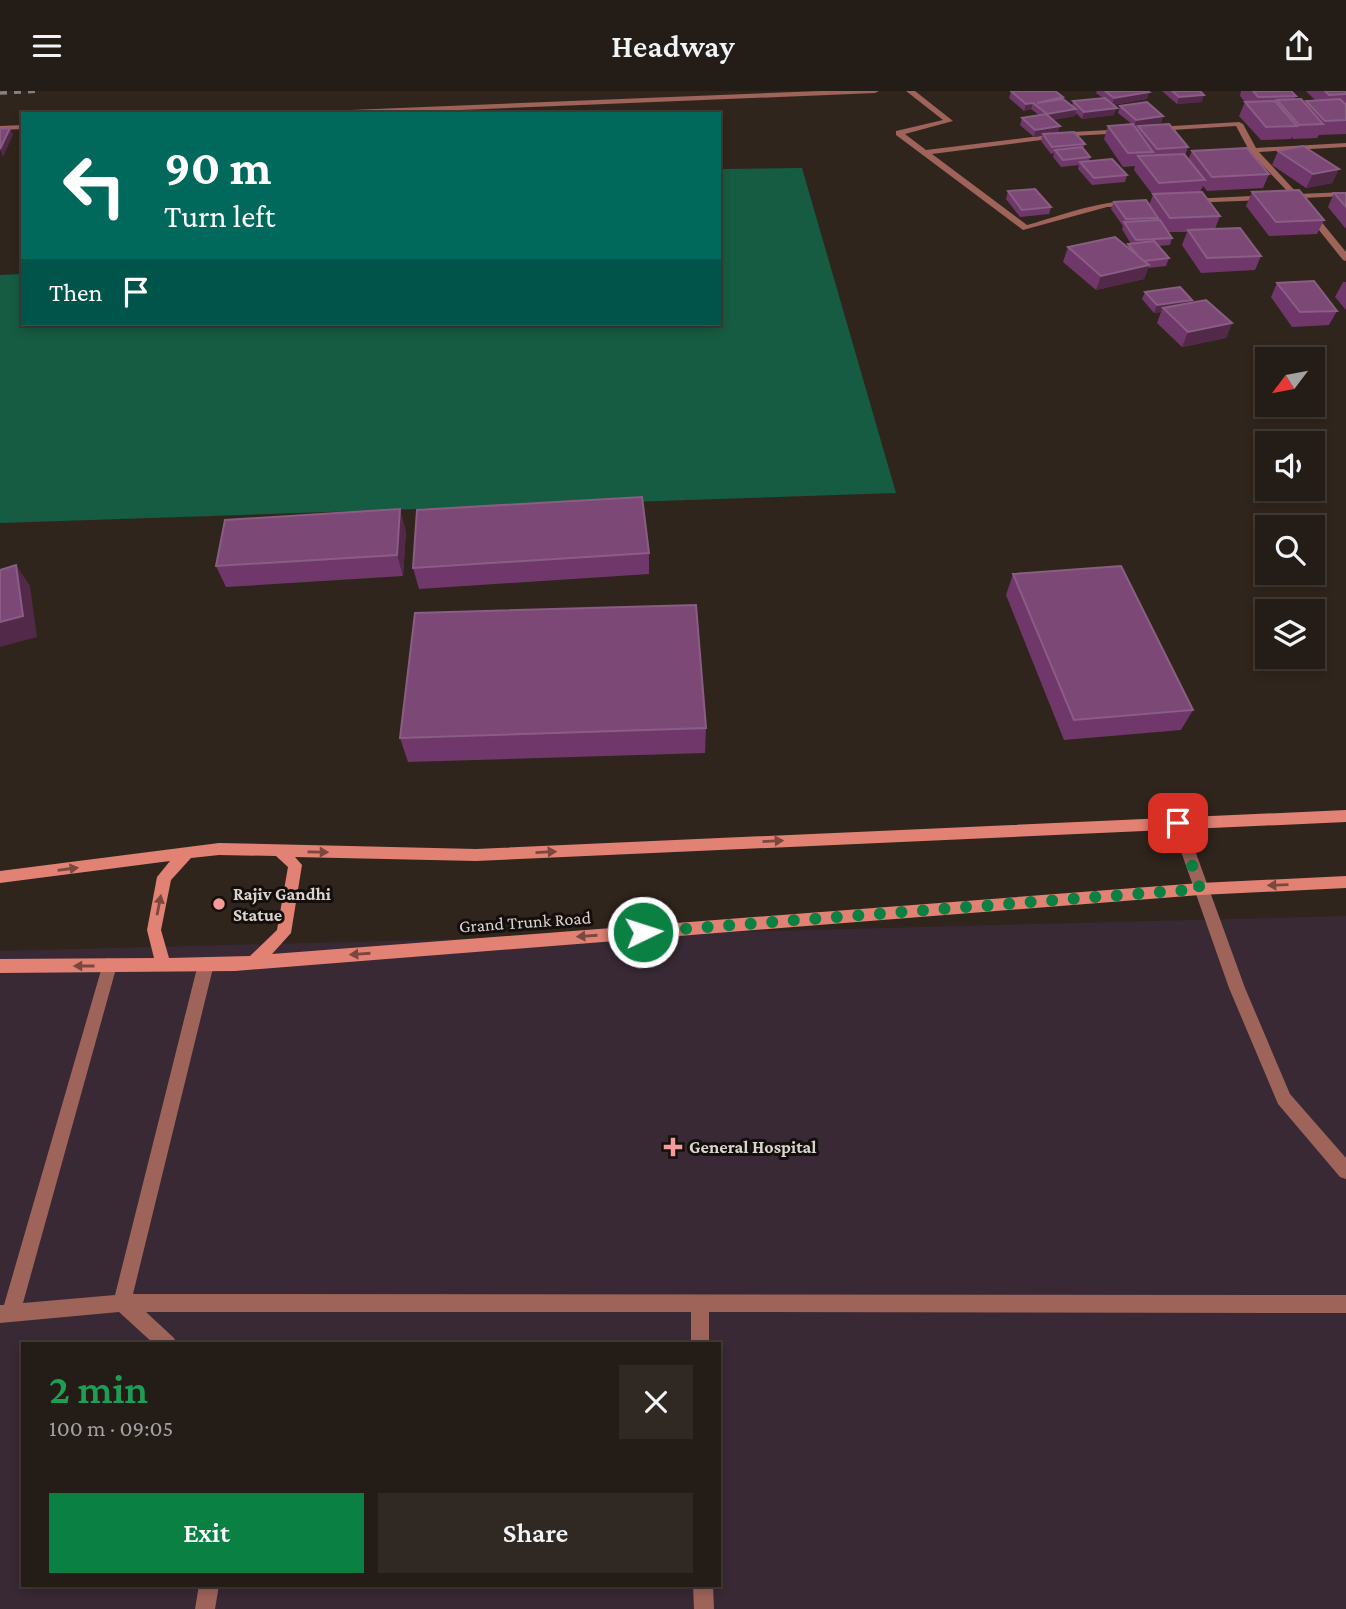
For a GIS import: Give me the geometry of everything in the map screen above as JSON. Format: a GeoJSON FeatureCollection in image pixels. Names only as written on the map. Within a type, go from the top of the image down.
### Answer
{"type":"FeatureCollection","features":[{"type":"Feature","properties":{"kind":"main road"},"geometry":{"type":"LineString","coordinates":[[0,877],[219,849],[476,855],[1346,816]]}},
{"type":"Feature","properties":{"kind":"main road"},"geometry":{"type":"LineString","coordinates":[[254,963],[284,933],[295,865],[280,851]]}},
{"type":"Feature","properties":{"kind":"main road"},"geometry":{"type":"LineString","coordinates":[[163,965],[154,930],[164,877],[187,853]]}},
{"type":"Feature","properties":{"kind":"main road","name":"Grand Trunk Road"},"geometry":{"type":"LineString","coordinates":[[0,966],[254,963],[1200,889],[1346,882]]}},
{"type":"Feature","properties":{"kind":"street"},"geometry":{"type":"LineString","coordinates":[[351,112],[875,91]]}},
{"type":"Feature","properties":{"kind":"street"},"geometry":{"type":"LineString","coordinates":[[910,91],[948,121],[900,133],[1026,228],[1108,205],[1148,203]]}},
{"type":"Feature","properties":{"kind":"street"},"geometry":{"type":"LineString","coordinates":[[925,152],[1072,134],[1239,124],[1253,150],[1296,196],[1346,258]]}},
{"type":"Feature","properties":{"kind":"street"},"geometry":{"type":"LineString","coordinates":[[0,128],[21,127]]}},
{"type":"Feature","properties":{"kind":"street"},"geometry":{"type":"LineString","coordinates":[[1253,150],[1346,145]]}},
{"type":"Feature","properties":{"kind":"street"},"geometry":{"type":"LineString","coordinates":[[1175,202],[1346,194]]}},
{"type":"Feature","properties":{"kind":"street"},"geometry":{"type":"LineString","coordinates":[[1178,823],[1200,889],[1284,1099],[1346,1171]]}},
{"type":"Feature","properties":{"kind":"street"},"geometry":{"type":"LineString","coordinates":[[122,1303],[206,964]]}},
{"type":"Feature","properties":{"kind":"street"},"geometry":{"type":"LineString","coordinates":[[109,965],[6,1313],[122,1303],[1346,1304]]}},
{"type":"Feature","properties":{"kind":"street"},"geometry":{"type":"LineString","coordinates":[[122,1303],[166,1342]]}},
{"type":"Feature","properties":{"kind":"street"},"geometry":{"type":"LineString","coordinates":[[699,1305],[700,1342]]}},
{"type":"Feature","properties":{"kind":"street"},"geometry":{"type":"LineString","coordinates":[[205,1609],[209,1587]]}},
{"type":"Feature","properties":{"kind":"street"},"geometry":{"type":"LineString","coordinates":[[703,1587],[704,1609]]}},
{"type":"Feature","properties":{"kind":"shaded area","name":"General Hospital"},"geometry":{"type":"Polygon","coordinates":[[[1346,916],[1346,1609],[0,1609],[0,951],[1346,916]]]}},
{"type":"Feature","properties":{"kind":"green space"},"geometry":{"type":"Polygon","coordinates":[[[802,168],[896,493],[0,523],[0,275],[21,274],[21,326],[721,326],[721,169],[802,168]]]}},
{"type":"Feature","properties":{"kind":"building"},"geometry":{"type":"Polygon","coordinates":[[[1011,91],[1055,91],[1063,97],[1037,103],[1063,99],[1076,109],[1047,114],[1033,103],[1026,104],[1011,91]]]}},
{"type":"Feature","properties":{"kind":"building"},"geometry":{"type":"Polygon","coordinates":[[[1105,91],[1147,91],[1149,92],[1114,98],[1105,91]]]}},
{"type":"Feature","properties":{"kind":"building"},"geometry":{"type":"Polygon","coordinates":[[[1172,91],[1200,91],[1204,95],[1179,97],[1172,91]]]}},
{"type":"Feature","properties":{"kind":"building"},"geometry":{"type":"Polygon","coordinates":[[[1253,91],[1291,91],[1296,96],[1258,97],[1253,91]]]}},
{"type":"Feature","properties":{"kind":"building"},"geometry":{"type":"Polygon","coordinates":[[[1325,91],[1346,91],[1346,94],[1329,95],[1325,91]]]}},
{"type":"Feature","properties":{"kind":"building"},"geometry":{"type":"Polygon","coordinates":[[[1105,98],[1117,108],[1084,112],[1073,101],[1105,98]]]}},
{"type":"Feature","properties":{"kind":"building"},"geometry":{"type":"Polygon","coordinates":[[[1301,99],[1323,124],[1299,125],[1277,100],[1301,99]]]}},
{"type":"Feature","properties":{"kind":"building"},"geometry":{"type":"Polygon","coordinates":[[[1340,99],[1346,105],[1346,120],[1325,121],[1306,101],[1340,99]]]}},
{"type":"Feature","properties":{"kind":"building"},"geometry":{"type":"Polygon","coordinates":[[[1275,101],[1297,126],[1266,127],[1245,102],[1275,101]]]}},
{"type":"Feature","properties":{"kind":"building"},"geometry":{"type":"Polygon","coordinates":[[[1147,102],[1163,116],[1136,120],[1120,106],[1147,102]]]}},
{"type":"Feature","properties":{"kind":"building"},"geometry":{"type":"Polygon","coordinates":[[[1046,114],[1060,126],[1035,130],[1022,118],[1046,114]]]}},
{"type":"Feature","properties":{"kind":"building"},"geometry":{"type":"Polygon","coordinates":[[[1133,124],[1153,152],[1128,153],[1108,126],[1133,124]]]}},
{"type":"Feature","properties":{"kind":"building"},"geometry":{"type":"Polygon","coordinates":[[[1169,124],[1188,147],[1157,149],[1138,126],[1169,124]]]}},
{"type":"Feature","properties":{"kind":"building"},"geometry":{"type":"Polygon","coordinates":[[[10,128],[0,149],[0,129],[10,128]]]}},
{"type":"Feature","properties":{"kind":"building"},"geometry":{"type":"Polygon","coordinates":[[[1074,132],[1085,144],[1052,147],[1043,134],[1074,132]]]}},
{"type":"Feature","properties":{"kind":"building"},"geometry":{"type":"Polygon","coordinates":[[[1303,146],[1339,169],[1313,174],[1278,151],[1303,146]]]}},
{"type":"Feature","properties":{"kind":"building"},"geometry":{"type":"Polygon","coordinates":[[[1082,147],[1090,157],[1063,160],[1055,150],[1082,147]]]}},
{"type":"Feature","properties":{"kind":"building"},"geometry":{"type":"Polygon","coordinates":[[[1247,148],[1269,174],[1212,177],[1192,151],[1247,148]]]}},
{"type":"Feature","properties":{"kind":"building"},"geometry":{"type":"Polygon","coordinates":[[[1184,154],[1205,180],[1159,183],[1138,156],[1184,154]]]}},
{"type":"Feature","properties":{"kind":"building"},"geometry":{"type":"Polygon","coordinates":[[[1112,159],[1127,175],[1094,178],[1080,162],[1112,159]]]}},
{"type":"Feature","properties":{"kind":"building"},"geometry":{"type":"Polygon","coordinates":[[[1035,189],[1051,207],[1022,210],[1008,191],[1035,189]]]}},
{"type":"Feature","properties":{"kind":"building"},"geometry":{"type":"Polygon","coordinates":[[[1299,190],[1324,220],[1276,222],[1252,192],[1299,190]]]}},
{"type":"Feature","properties":{"kind":"building"},"geometry":{"type":"Polygon","coordinates":[[[1202,192],[1220,216],[1170,218],[1153,194],[1202,192]]]}},
{"type":"Feature","properties":{"kind":"building"},"geometry":{"type":"Polygon","coordinates":[[[1334,193],[1346,193],[1346,207],[1334,193]]]}},
{"type":"Feature","properties":{"kind":"building"},"geometry":{"type":"Polygon","coordinates":[[[1146,200],[1158,218],[1126,219],[1114,202],[1146,200]]]}},
{"type":"Feature","properties":{"kind":"building"},"geometry":{"type":"Polygon","coordinates":[[[1160,220],[1172,238],[1136,240],[1124,222],[1160,220]]]}},
{"type":"Feature","properties":{"kind":"building"},"geometry":{"type":"Polygon","coordinates":[[[1240,228],[1261,256],[1207,258],[1188,230],[1240,228]]]}},
{"type":"Feature","properties":{"kind":"building"},"geometry":{"type":"Polygon","coordinates":[[[1115,237],[1149,265],[1101,276],[1068,247],[1115,237]]]}},
{"type":"Feature","properties":{"kind":"building"},"geometry":{"type":"Polygon","coordinates":[[[1154,241],[1169,258],[1144,261],[1128,244],[1154,241]]]}},
{"type":"Feature","properties":{"kind":"building"},"geometry":{"type":"Polygon","coordinates":[[[1314,281],[1337,311],[1300,312],[1277,283],[1314,281]]]}},
{"type":"Feature","properties":{"kind":"building"},"geometry":{"type":"Polygon","coordinates":[[[1180,287],[1192,300],[1157,305],[1145,292],[1180,287]]]}},
{"type":"Feature","properties":{"kind":"building"},"geometry":{"type":"Polygon","coordinates":[[[1206,300],[1232,323],[1188,332],[1163,308],[1206,300]]]}},
{"type":"Feature","properties":{"kind":"building"},"geometry":{"type":"Polygon","coordinates":[[[642,497],[649,553],[413,568],[417,510],[642,497]]]}},
{"type":"Feature","properties":{"kind":"building"},"geometry":{"type":"Polygon","coordinates":[[[400,509],[397,555],[216,566],[225,520],[400,509]]]}},
{"type":"Feature","properties":{"kind":"building"},"geometry":{"type":"Polygon","coordinates":[[[16,565],[23,616],[0,622],[0,570],[16,565]]]}},
{"type":"Feature","properties":{"kind":"building"},"geometry":{"type":"Polygon","coordinates":[[[1121,566],[1193,710],[1074,720],[1013,574],[1121,566]]]}},
{"type":"Feature","properties":{"kind":"building"},"geometry":{"type":"Polygon","coordinates":[[[696,605],[706,728],[400,738],[415,613],[696,605]]]}},
{"type":"Feature","properties":{"kind":"railway"},"geometry":{"type":"LineString","coordinates":[[0,93],[41,91]]}},
{"type":"Feature","properties":{"kind":"place","name":"Rajiv Gandhi Statue"},"geometry":{"type":"Point","coordinates":[219,904]}},
{"type":"Feature","properties":{"kind":"place","name":"General Hospital"},"geometry":{"type":"Point","coordinates":[673,1147]}},
{"type":"Feature","properties":{"kind":"route"},"geometry":{"type":"LineString","coordinates":[[643,932],[1200,889],[1178,823]]}}]}
